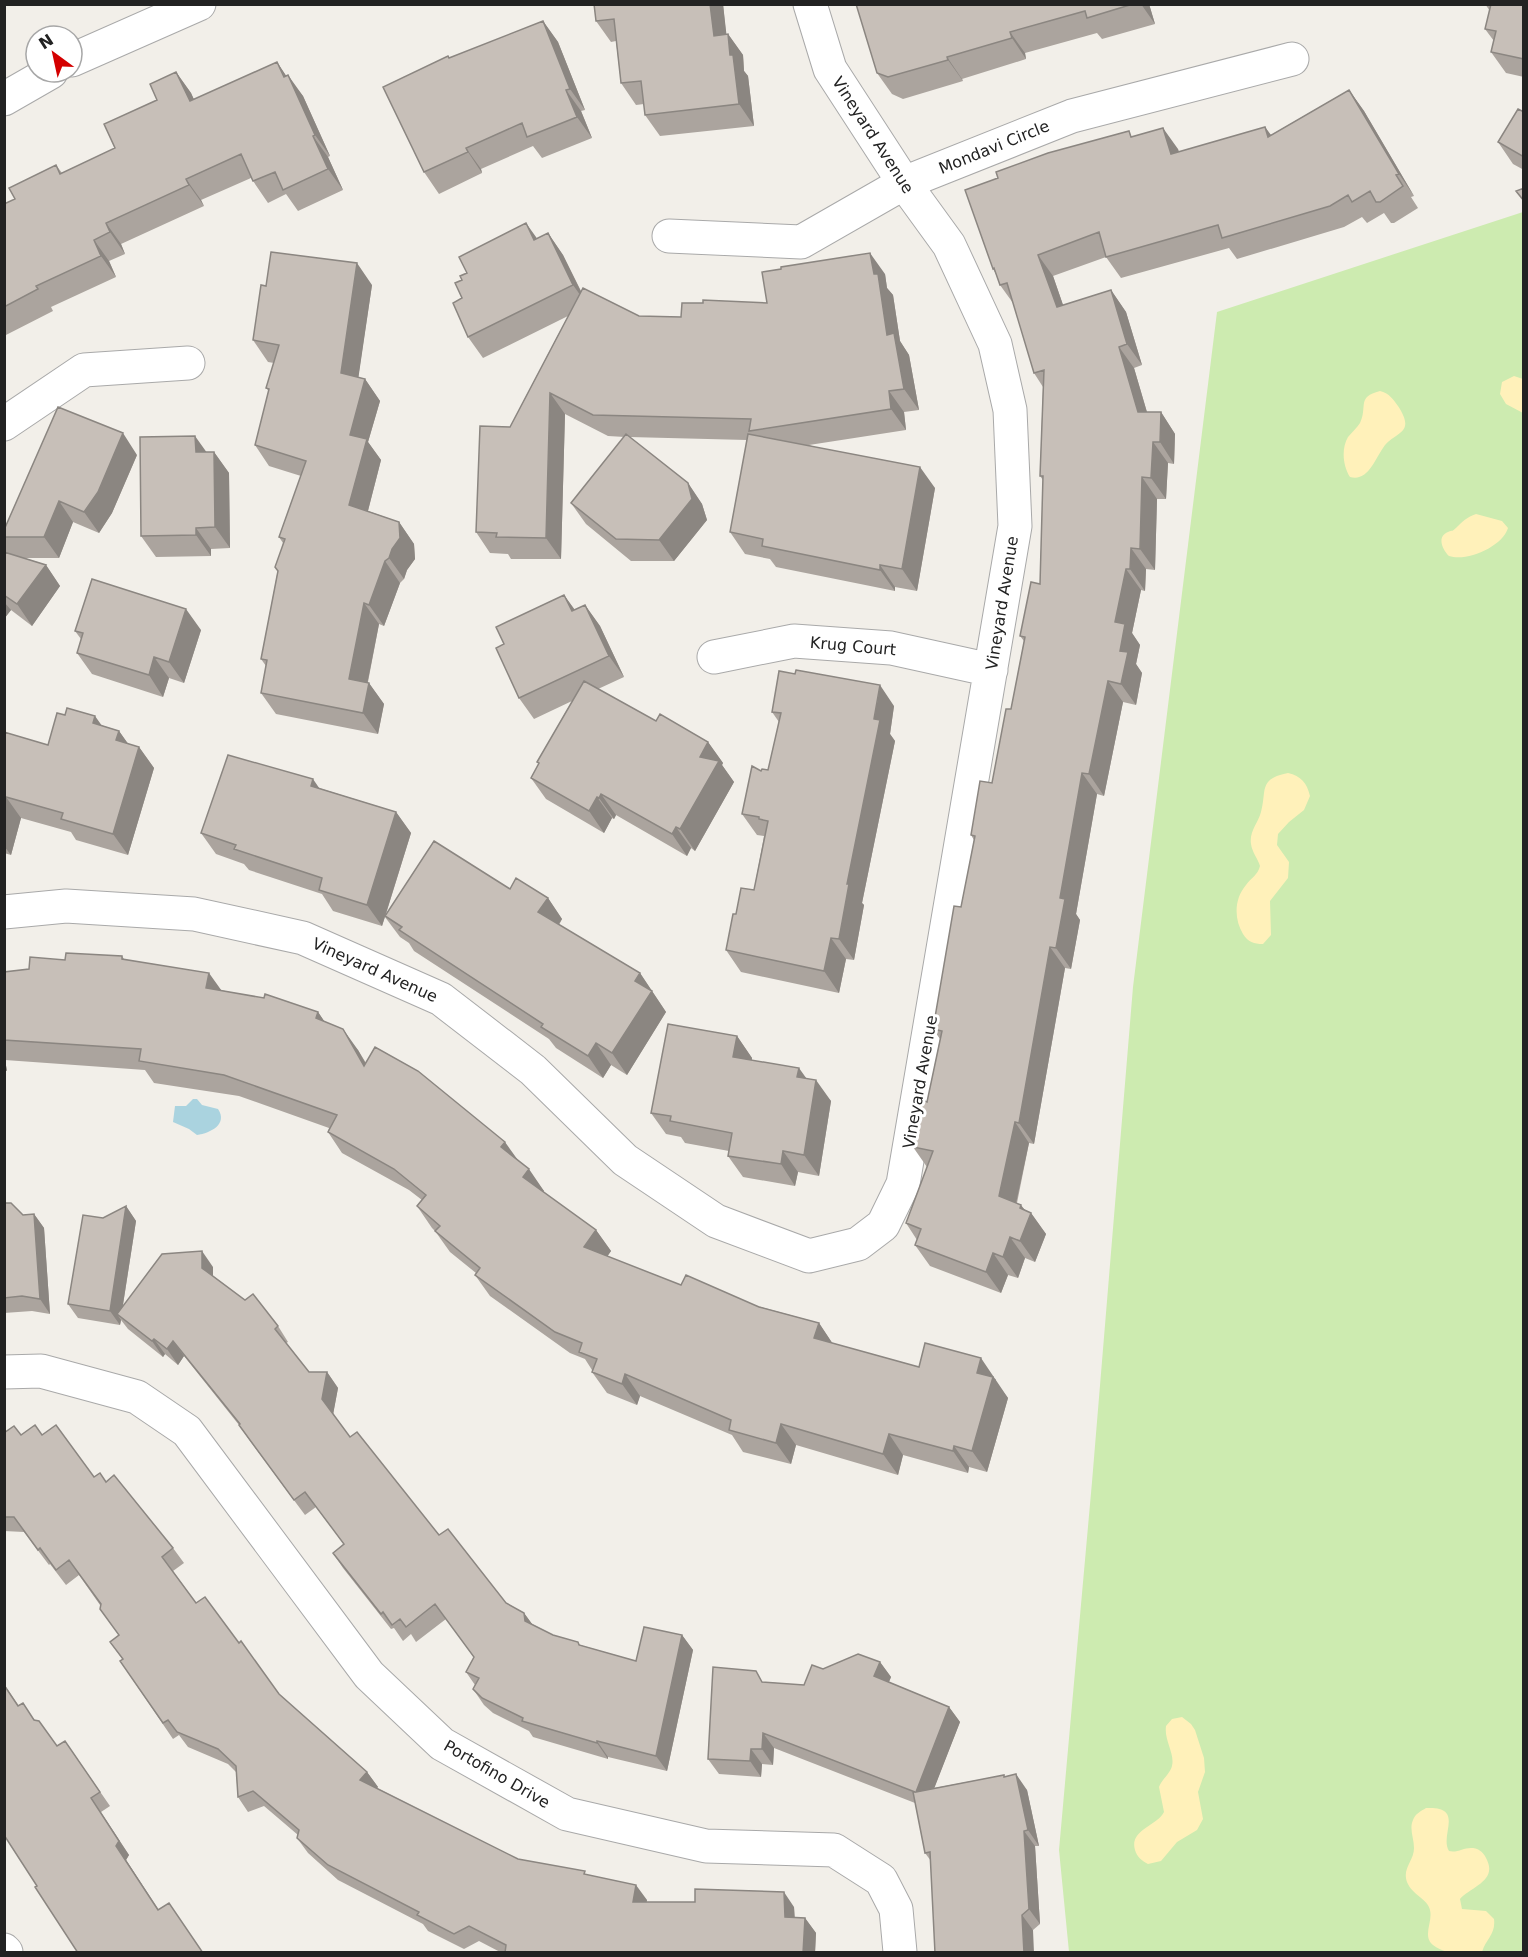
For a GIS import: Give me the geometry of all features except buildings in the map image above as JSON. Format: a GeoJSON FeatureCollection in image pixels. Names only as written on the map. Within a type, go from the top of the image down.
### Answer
{"type":"FeatureCollection","features":[{"type":"Feature","properties":{"kind":"street"},"geometry":{"type":"LineString","coordinates":[[84,55],[198,4]]}},
{"type":"Feature","properties":{"kind":"street","name":"Vineyard Avenue"},"geometry":{"type":"LineString","coordinates":[[4,912],[66,906],[194,914],[303,938],[441,999],[533,1070],[626,1160],[716,1221],[809,1256],[858,1244],[883,1225],[903,1184],[1015,526],[1010,410],[995,345],[949,245],[904,183],[830,69],[810,4]]}},
{"type":"Feature","properties":{"kind":"street","name":"Mondavi Circle"},"geometry":{"type":"LineString","coordinates":[[669,236],[801,242],[904,183],[1072,116],[1292,59]]}},
{"type":"Feature","properties":{"kind":"street"},"geometry":{"type":"LineString","coordinates":[[4,99],[30,84]]}},
{"type":"Feature","properties":{"kind":"street"},"geometry":{"type":"LineString","coordinates":[[4,424],[84,370],[188,363]]}},
{"type":"Feature","properties":{"kind":"street","name":"Krug Court"},"geometry":{"type":"LineString","coordinates":[[714,657],[794,641],[891,648],[991,670]]}},
{"type":"Feature","properties":{"kind":"street","name":"Portofino Drive"},"geometry":{"type":"LineString","coordinates":[[4,1372],[41,1371],[137,1397],[187,1431],[369,1675],[442,1744],[567,1814],[706,1846],[834,1850],[881,1880],[896,1909],[900,1953]]}},
{"type":"Feature","properties":{"kind":"green space"},"geometry":{"type":"Polygon","coordinates":[[[1523,212],[1523,1952],[1069,1952],[1059,1850],[1133,987],[1217,312],[1523,212]]]}},
{"type":"Feature","properties":{"kind":"sand"},"geometry":{"type":"Polygon","coordinates":[[[1514,376],[1523,379],[1523,413],[1506,404],[1500,394],[1502,382],[1514,376]]]}},
{"type":"Feature","properties":{"kind":"sand"},"geometry":{"type":"Polygon","coordinates":[[[1380,391],[1388,395],[1398,406],[1403,415],[1405,428],[1383,448],[1366,473],[1356,478],[1350,477],[1346,468],[1344,447],[1348,437],[1360,423],[1365,400],[1373,393],[1380,391]]]}},
{"type":"Feature","properties":{"kind":"sand"},"geometry":{"type":"Polygon","coordinates":[[[1476,514],[1502,521],[1508,528],[1499,541],[1483,551],[1465,557],[1449,556],[1443,547],[1442,537],[1476,514]]]}},
{"type":"Feature","properties":{"kind":"sand"},"geometry":{"type":"Polygon","coordinates":[[[1288,773],[1303,781],[1310,796],[1304,810],[1278,834],[1277,845],[1289,862],[1288,878],[1270,901],[1271,935],[1263,944],[1257,944],[1247,939],[1240,928],[1237,903],[1242,891],[1260,866],[1251,840],[1261,812],[1266,786],[1278,775],[1288,773]]]}},
{"type":"Feature","properties":{"kind":"sand"},"geometry":{"type":"Polygon","coordinates":[[[1182,1717],[1195,1730],[1204,1758],[1205,1772],[1198,1792],[1203,1819],[1197,1830],[1177,1842],[1161,1861],[1148,1864],[1137,1855],[1134,1843],[1140,1833],[1164,1812],[1159,1787],[1171,1769],[1173,1761],[1166,1726],[1172,1719],[1182,1717]]]}},
{"type":"Feature","properties":{"kind":"sand"},"geometry":{"type":"Polygon","coordinates":[[[1426,1808],[1438,1809],[1445,1812],[1448,1817],[1449,1851],[1475,1849],[1482,1852],[1487,1860],[1489,1873],[1486,1878],[1460,1899],[1462,1909],[1486,1911],[1494,1919],[1492,1933],[1482,1952],[1444,1951],[1433,1945],[1428,1937],[1431,1915],[1429,1906],[1412,1890],[1406,1877],[1414,1848],[1412,1823],[1417,1814],[1426,1808]]]}},
{"type":"Feature","properties":{"kind":"water"},"geometry":{"type":"Polygon","coordinates":[[[193,1099],[197,1099],[202,1105],[218,1109],[221,1119],[212,1130],[197,1135],[173,1122],[175,1106],[186,1106],[193,1099]]]}}]}
